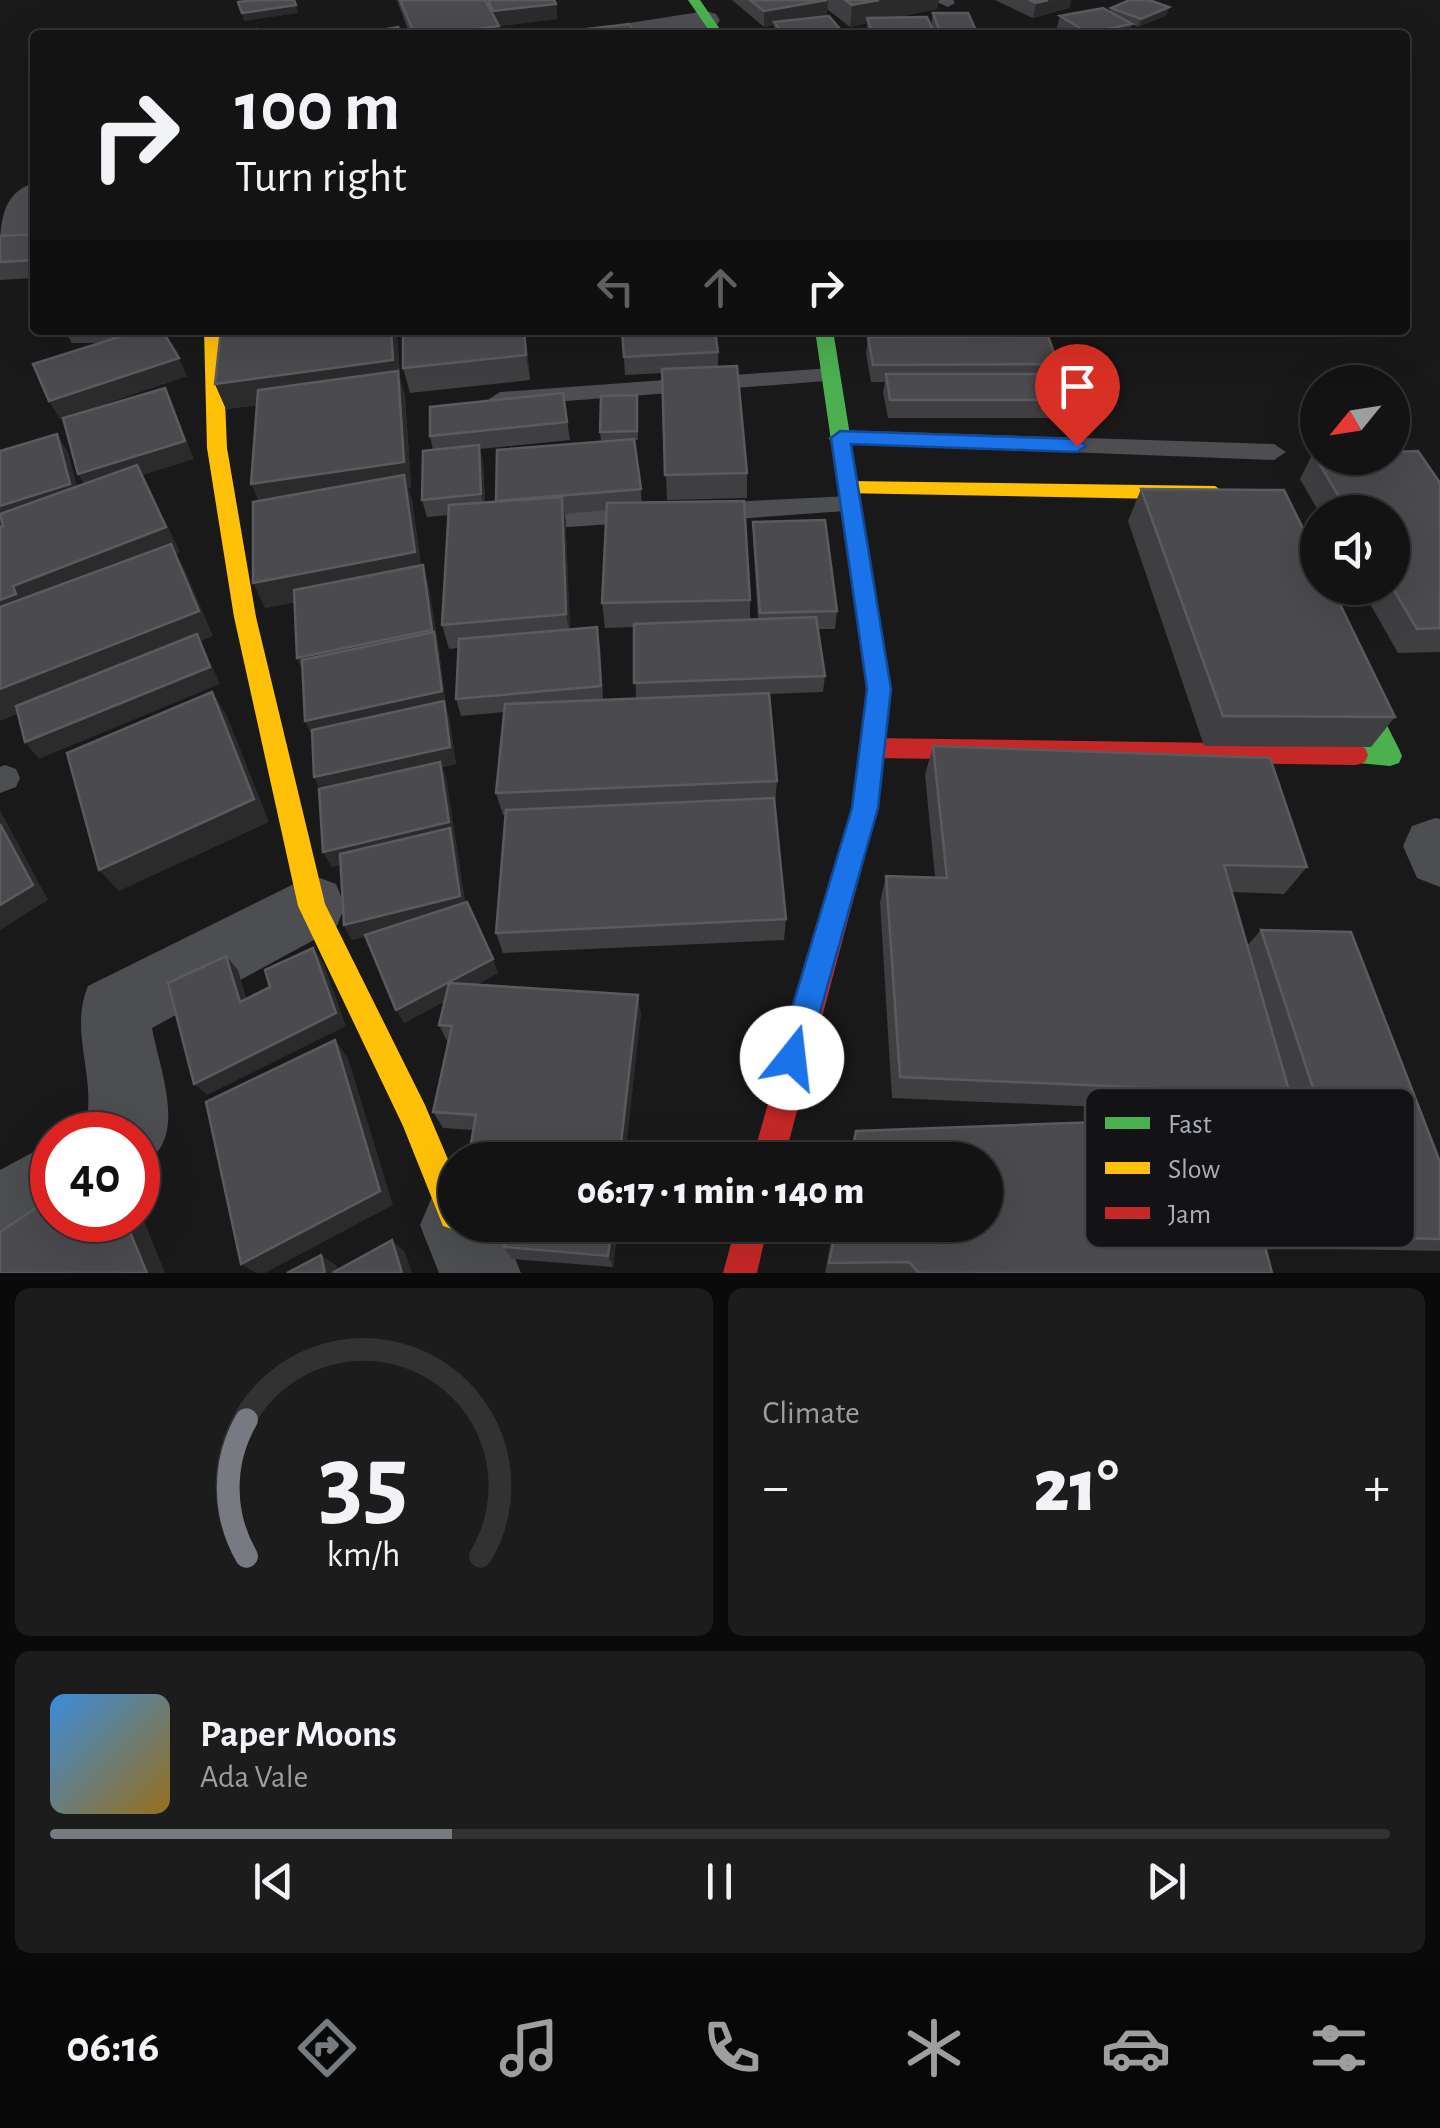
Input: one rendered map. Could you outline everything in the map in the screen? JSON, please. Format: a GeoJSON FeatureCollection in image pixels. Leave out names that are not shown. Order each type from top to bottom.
{"type":"FeatureCollection","features":[{"type":"Feature","properties":{"kind":"street"},"geometry":{"type":"LineString","coordinates":[[638,30],[706,18]]}},
{"type":"Feature","properties":{"kind":"street"},"geometry":{"type":"LineString","coordinates":[[0,242],[30,201]]}},
{"type":"Feature","properties":{"kind":"street"},"geometry":{"type":"LineString","coordinates":[[0,242],[30,239]]}},
{"type":"Feature","properties":{"kind":"street"},"geometry":{"type":"LineString","coordinates":[[213,335],[218,448],[245,616],[312,906],[438,1173]]}},
{"type":"Feature","properties":{"kind":"street"},"geometry":{"type":"LineString","coordinates":[[773,1142],[865,808],[879,689],[825,335]]}},
{"type":"Feature","properties":{"kind":"street"},"geometry":{"type":"LineString","coordinates":[[849,496],[1244,493]]}},
{"type":"Feature","properties":{"kind":"street"},"geometry":{"type":"LineString","coordinates":[[872,748],[1390,756],[1339,651]]}},
{"type":"Feature","properties":{"kind":"street"},"geometry":{"type":"LineString","coordinates":[[130,1112],[114,1012],[312,906]]}},
{"type":"Feature","properties":{"kind":"street"},"geometry":{"type":"LineString","coordinates":[[0,1218],[30,1197]]}},
{"type":"Feature","properties":{"kind":"street"},"geometry":{"type":"LineString","coordinates":[[467,1242],[480,1273]]}},
{"type":"Feature","properties":{"kind":"street"},"geometry":{"type":"LineString","coordinates":[[740,1273],[748,1242]]}},
{"type":"Feature","properties":{"kind":"lane"},"geometry":{"type":"LineString","coordinates":[[500,399],[831,375]]}},
{"type":"Feature","properties":{"kind":"lane"},"geometry":{"type":"LineString","coordinates":[[840,438],[1274,452]]}},
{"type":"Feature","properties":{"kind":"lane"},"geometry":{"type":"LineString","coordinates":[[503,522],[849,496]]}},
{"type":"Feature","properties":{"kind":"building"},"geometry":{"type":"Polygon","coordinates":[[[294,0],[296,5],[242,13],[238,2],[294,0]]]}},
{"type":"Feature","properties":{"kind":"building"},"geometry":{"type":"Polygon","coordinates":[[[400,0],[485,0],[499,26],[468,30],[413,30],[400,0]]]}},
{"type":"Feature","properties":{"kind":"building"},"geometry":{"type":"Polygon","coordinates":[[[488,0],[554,0],[556,4],[493,11],[488,0]]]}},
{"type":"Feature","properties":{"kind":"building"},"geometry":{"type":"Polygon","coordinates":[[[750,0],[827,0],[764,11],[750,0]]]}},
{"type":"Feature","properties":{"kind":"building"},"geometry":{"type":"Polygon","coordinates":[[[845,0],[879,0],[852,5],[845,0]]]}},
{"type":"Feature","properties":{"kind":"building"},"geometry":{"type":"Polygon","coordinates":[[[1130,0],[1149,0],[1169,7],[1141,19],[1111,8],[1130,0]]]}},
{"type":"Feature","properties":{"kind":"building"},"geometry":{"type":"Polygon","coordinates":[[[1103,8],[1132,24],[1083,30],[1060,16],[1103,8]]]}},
{"type":"Feature","properties":{"kind":"building"},"geometry":{"type":"Polygon","coordinates":[[[933,13],[968,13],[976,30],[939,30],[933,13]]]}},
{"type":"Feature","properties":{"kind":"building"},"geometry":{"type":"Polygon","coordinates":[[[829,16],[841,30],[780,30],[774,22],[829,16]]]}},
{"type":"Feature","properties":{"kind":"building"},"geometry":{"type":"Polygon","coordinates":[[[927,17],[933,30],[871,30],[867,18],[927,17]]]}},
{"type":"Feature","properties":{"kind":"building"},"geometry":{"type":"Polygon","coordinates":[[[629,24],[633,30],[578,30],[629,24]]]}},
{"type":"Feature","properties":{"kind":"building"},"geometry":{"type":"Polygon","coordinates":[[[30,234],[30,260],[0,262],[0,236],[30,234]]]}},
{"type":"Feature","properties":{"kind":"building"},"geometry":{"type":"Polygon","coordinates":[[[125,335],[165,335],[179,358],[49,401],[33,364],[125,335]]]}},
{"type":"Feature","properties":{"kind":"building"},"geometry":{"type":"Polygon","coordinates":[[[220,335],[391,335],[393,360],[215,384],[220,335]]]}},
{"type":"Feature","properties":{"kind":"building"},"geometry":{"type":"Polygon","coordinates":[[[403,335],[524,335],[526,355],[403,368],[403,335]]]}},
{"type":"Feature","properties":{"kind":"building"},"geometry":{"type":"Polygon","coordinates":[[[622,335],[716,335],[718,352],[624,357],[622,335]]]}},
{"type":"Feature","properties":{"kind":"building"},"geometry":{"type":"Polygon","coordinates":[[[1048,336],[1058,364],[873,365],[868,337],[1048,336]]]}},
{"type":"Feature","properties":{"kind":"building"},"geometry":{"type":"Polygon","coordinates":[[[737,366],[747,473],[665,475],[662,369],[737,366]]]}},
{"type":"Feature","properties":{"kind":"building"},"geometry":{"type":"Polygon","coordinates":[[[398,371],[404,462],[251,484],[258,390],[398,371]]]}},
{"type":"Feature","properties":{"kind":"building"},"geometry":{"type":"Polygon","coordinates":[[[886,374],[1049,374],[1058,400],[890,400],[886,374]]]}},
{"type":"Feature","properties":{"kind":"building"},"geometry":{"type":"Polygon","coordinates":[[[165,388],[185,441],[78,474],[63,418],[165,388]]]}},
{"type":"Feature","properties":{"kind":"building"},"geometry":{"type":"Polygon","coordinates":[[[563,393],[567,422],[430,436],[430,407],[563,393]]]}},
{"type":"Feature","properties":{"kind":"building"},"geometry":{"type":"Polygon","coordinates":[[[637,395],[637,431],[600,432],[601,396],[637,395]]]}},
{"type":"Feature","properties":{"kind":"building"},"geometry":{"type":"Polygon","coordinates":[[[57,434],[70,484],[0,506],[0,451],[57,434]]]}},
{"type":"Feature","properties":{"kind":"building"},"geometry":{"type":"Polygon","coordinates":[[[634,439],[641,489],[496,501],[497,450],[634,439]]]}},
{"type":"Feature","properties":{"kind":"building"},"geometry":{"type":"Polygon","coordinates":[[[479,445],[481,494],[422,500],[423,451],[479,445]]]}},
{"type":"Feature","properties":{"kind":"building"},"geometry":{"type":"Polygon","coordinates":[[[1410,451],[1418,451],[1440,483],[1440,628],[1417,629],[1403,605],[1410,605],[1410,495],[1338,495],[1326,475],[1410,475],[1410,451]]]}},
{"type":"Feature","properties":{"kind":"building"},"geometry":{"type":"Polygon","coordinates":[[[137,465],[166,527],[13,586],[16,594],[0,600],[0,514],[137,465]]]}},
{"type":"Feature","properties":{"kind":"building"},"geometry":{"type":"Polygon","coordinates":[[[404,475],[415,552],[253,583],[253,502],[404,475]]]}},
{"type":"Feature","properties":{"kind":"building"},"geometry":{"type":"Polygon","coordinates":[[[1141,489],[1284,490],[1300,522],[1300,605],[1340,605],[1395,717],[1223,716],[1141,489]]]}},
{"type":"Feature","properties":{"kind":"building"},"geometry":{"type":"Polygon","coordinates":[[[562,497],[566,614],[442,625],[449,505],[562,497]]]}},
{"type":"Feature","properties":{"kind":"building"},"geometry":{"type":"Polygon","coordinates":[[[744,501],[750,600],[602,603],[607,503],[744,501]]]}},
{"type":"Feature","properties":{"kind":"building"},"geometry":{"type":"Polygon","coordinates":[[[825,520],[837,611],[760,613],[753,522],[825,520]]]}},
{"type":"Feature","properties":{"kind":"building"},"geometry":{"type":"Polygon","coordinates":[[[171,544],[199,611],[0,689],[0,607],[171,544]]]}},
{"type":"Feature","properties":{"kind":"building"},"geometry":{"type":"Polygon","coordinates":[[[423,565],[432,630],[297,658],[294,590],[423,565]]]}},
{"type":"Feature","properties":{"kind":"building"},"geometry":{"type":"Polygon","coordinates":[[[816,617],[825,676],[634,683],[634,624],[816,617]]]}},
{"type":"Feature","properties":{"kind":"building"},"geometry":{"type":"Polygon","coordinates":[[[597,627],[601,686],[456,699],[459,639],[597,627]]]}},
{"type":"Feature","properties":{"kind":"building"},"geometry":{"type":"Polygon","coordinates":[[[434,632],[442,691],[305,721],[302,660],[434,632]]]}},
{"type":"Feature","properties":{"kind":"building"},"geometry":{"type":"Polygon","coordinates":[[[197,634],[210,667],[25,742],[16,706],[197,634]]]}},
{"type":"Feature","properties":{"kind":"building"},"geometry":{"type":"Polygon","coordinates":[[[212,692],[254,799],[99,870],[67,753],[212,692]]]}},
{"type":"Feature","properties":{"kind":"building"},"geometry":{"type":"Polygon","coordinates":[[[769,693],[777,781],[496,793],[505,704],[769,693]]]}},
{"type":"Feature","properties":{"kind":"building"},"geometry":{"type":"Polygon","coordinates":[[[444,701],[450,747],[314,777],[312,730],[444,701]]]}},
{"type":"Feature","properties":{"kind":"building"},"geometry":{"type":"Polygon","coordinates":[[[933,746],[1270,758],[1307,867],[1224,865],[1288,1088],[1152,1088],[900,1077],[886,876],[947,878],[933,746]]]}},
{"type":"Feature","properties":{"kind":"building"},"geometry":{"type":"Polygon","coordinates":[[[440,762],[449,822],[323,852],[319,789],[440,762]]]}},
{"type":"Feature","properties":{"kind":"building"},"geometry":{"type":"Polygon","coordinates":[[[774,798],[786,919],[496,933],[506,810],[774,798]]]}},
{"type":"Feature","properties":{"kind":"building"},"geometry":{"type":"Polygon","coordinates":[[[0,824],[33,885],[0,905],[0,824]]]}},
{"type":"Feature","properties":{"kind":"building"},"geometry":{"type":"Polygon","coordinates":[[[450,828],[460,896],[344,925],[340,854],[450,828]]]}},
{"type":"Feature","properties":{"kind":"building"},"geometry":{"type":"Polygon","coordinates":[[[467,902],[493,959],[396,1010],[365,935],[467,902]]]}},
{"type":"Feature","properties":{"kind":"building"},"geometry":{"type":"Polygon","coordinates":[[[1261,930],[1351,932],[1411,1088],[1313,1088],[1261,930]]]}},
{"type":"Feature","properties":{"kind":"building"},"geometry":{"type":"Polygon","coordinates":[[[313,948],[336,1013],[194,1084],[168,983],[226,956],[240,1002],[270,987],[265,970],[313,948]]]}},
{"type":"Feature","properties":{"kind":"building"},"geometry":{"type":"Polygon","coordinates":[[[449,983],[638,995],[621,1142],[471,1142],[476,1115],[433,1112],[452,1026],[439,1025],[449,983]]]}},
{"type":"Feature","properties":{"kind":"building"},"geometry":{"type":"Polygon","coordinates":[[[335,1040],[380,1191],[241,1264],[206,1102],[335,1040]]]}},
{"type":"Feature","properties":{"kind":"building"},"geometry":{"type":"Polygon","coordinates":[[[1415,1097],[1440,1162],[1440,1239],[1415,1238],[1415,1097]]]}},
{"type":"Feature","properties":{"kind":"building"},"geometry":{"type":"Polygon","coordinates":[[[1085,1122],[1085,1248],[1265,1248],[1272,1273],[919,1273],[909,1262],[829,1263],[833,1242],[1003,1242],[1003,1142],[854,1142],[856,1131],[1085,1122]]]}},
{"type":"Feature","properties":{"kind":"building"},"geometry":{"type":"Polygon","coordinates":[[[30,1212],[30,1242],[134,1242],[147,1273],[0,1273],[0,1232],[30,1212]]]}},
{"type":"Feature","properties":{"kind":"building"},"geometry":{"type":"Polygon","coordinates":[[[392,1240],[402,1273],[332,1273],[392,1240]]]}},
{"type":"Feature","properties":{"kind":"building"},"geometry":{"type":"Polygon","coordinates":[[[505,1242],[610,1242],[608,1256],[504,1247],[505,1242]]]}},
{"type":"Feature","properties":{"kind":"building"},"geometry":{"type":"Polygon","coordinates":[[[321,1255],[325,1273],[287,1273],[321,1255]]]}},
{"type":"Feature","properties":{"kind":"traffic: fast"},"geometry":{"type":"LineString","coordinates":[[694,0],[715,30]]}},
{"type":"Feature","properties":{"kind":"traffic: fast"},"geometry":{"type":"LineString","coordinates":[[825,335],[879,689],[868,778]]}},
{"type":"Feature","properties":{"kind":"traffic: fast"},"geometry":{"type":"LineString","coordinates":[[1347,668],[1390,756],[1356,755]]}},
{"type":"Feature","properties":{"kind":"traffic: slow"},"geometry":{"type":"LineString","coordinates":[[213,335],[217,448],[245,617],[312,906],[438,1173]]}},
{"type":"Feature","properties":{"kind":"traffic: slow"},"geometry":{"type":"LineString","coordinates":[[848,488],[1215,493]]}},
{"type":"Feature","properties":{"kind":"traffic: jam"},"geometry":{"type":"LineString","coordinates":[[872,748],[1356,755]]}},
{"type":"Feature","properties":{"kind":"traffic: jam"},"geometry":{"type":"LineString","coordinates":[[773,1142],[865,807],[868,778]]}},
{"type":"Feature","properties":{"kind":"traffic: jam"},"geometry":{"type":"LineString","coordinates":[[740,1273],[748,1242]]}},
{"type":"Feature","properties":{"kind":"route"},"geometry":{"type":"LineString","coordinates":[[792,1058],[865,808],[879,689],[840,438],[1077,446]]}}]}
